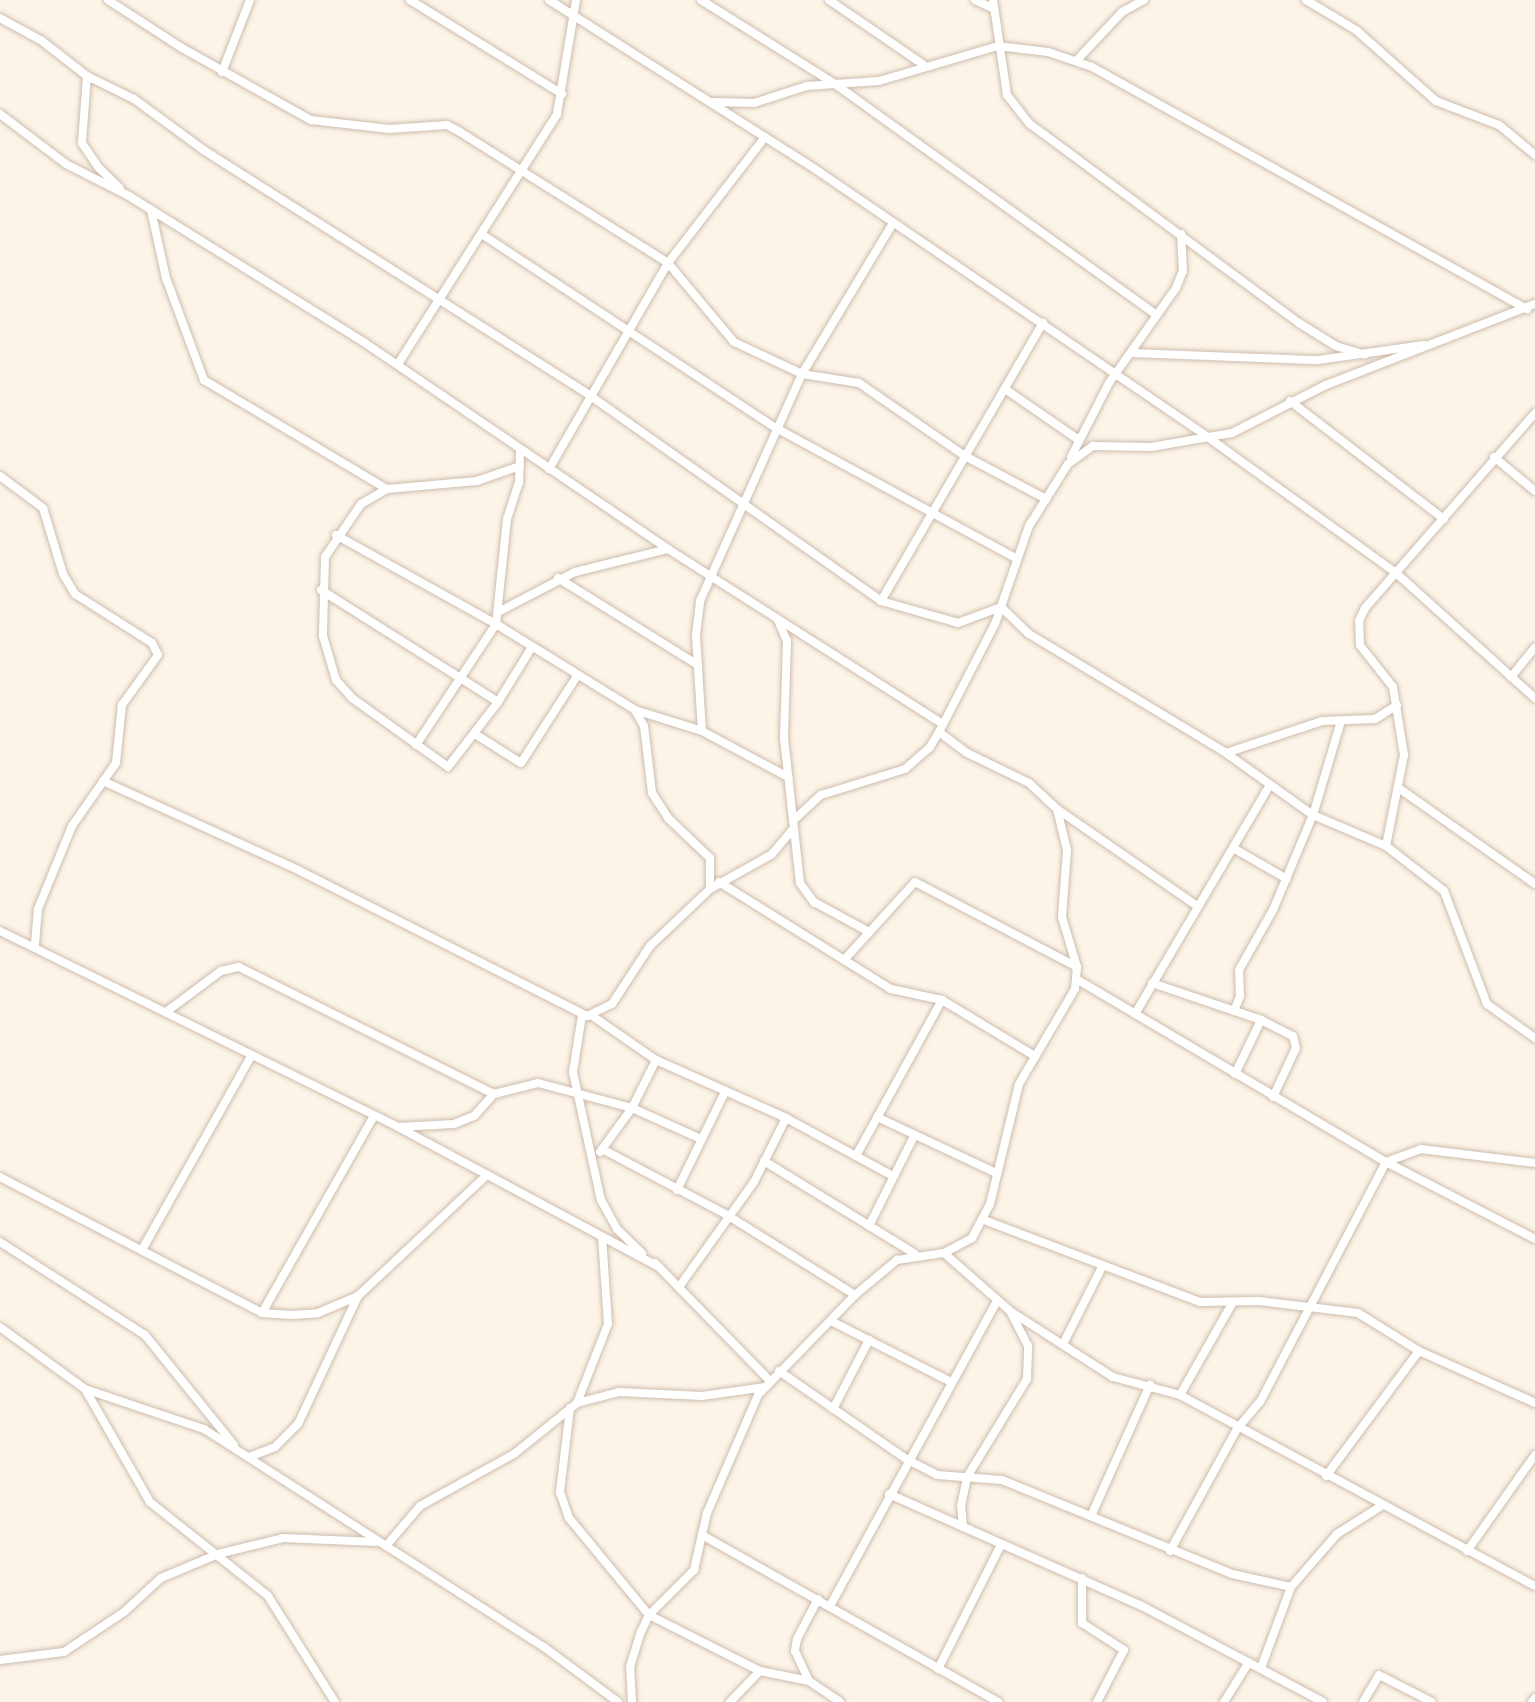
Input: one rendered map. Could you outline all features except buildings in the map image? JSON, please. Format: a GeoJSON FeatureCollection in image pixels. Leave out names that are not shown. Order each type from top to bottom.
{"type":"FeatureCollection","features":[{"type":"Feature","properties":{"kind":"street"},"geometry":{"type":"LineString","coordinates":[[108,0],[222,72],[311,120],[389,129],[447,125],[522,174],[668,263],[734,342],[802,374],[859,383],[965,456],[1046,499]]}},
{"type":"Feature","properties":{"kind":"street"},"geometry":{"type":"LineString","coordinates":[[222,72],[250,0]]}},
{"type":"Feature","properties":{"kind":"street"},"geometry":{"type":"LineString","coordinates":[[410,0],[562,94]]}},
{"type":"Feature","properties":{"kind":"street"},"geometry":{"type":"LineString","coordinates":[[549,0],[765,137],[1117,373],[1209,438],[1396,573],[1535,698]]}},
{"type":"Feature","properties":{"kind":"street"},"geometry":{"type":"LineString","coordinates":[[398,364],[441,301],[558,114],[576,0]]}},
{"type":"Feature","properties":{"kind":"street"},"geometry":{"type":"LineString","coordinates":[[701,0],[835,84],[1158,315]]}},
{"type":"Feature","properties":{"kind":"street"},"geometry":{"type":"LineString","coordinates":[[829,0],[924,65]]}},
{"type":"Feature","properties":{"kind":"street"},"geometry":{"type":"LineString","coordinates":[[975,0],[994,4],[998,46],[1007,95],[1030,124],[1299,322],[1336,346],[1365,355]]}},
{"type":"Feature","properties":{"kind":"street"},"geometry":{"type":"LineString","coordinates":[[1077,60],[1122,12],[1144,0]]}},
{"type":"Feature","properties":{"kind":"street"},"geometry":{"type":"LineString","coordinates":[[1306,0],[1356,30],[1436,101],[1499,125],[1535,155]]}},
{"type":"Feature","properties":{"kind":"street"},"geometry":{"type":"LineString","coordinates":[[0,18],[42,41],[87,76],[134,99],[205,151],[592,397],[742,500],[881,601],[958,623],[1001,607]]}},
{"type":"Feature","properties":{"kind":"street"},"geometry":{"type":"LineString","coordinates":[[710,102],[754,104],[807,86],[879,81],[924,65],[998,46],[1077,60],[1531,307]]}},
{"type":"Feature","properties":{"kind":"street"},"geometry":{"type":"LineString","coordinates":[[87,76],[82,143],[98,167],[129,196]]}},
{"type":"Feature","properties":{"kind":"street"},"geometry":{"type":"LineString","coordinates":[[0,114],[66,164],[129,196],[398,364],[549,470],[668,549],[714,576],[940,727],[967,753],[1029,783],[1057,809],[1197,906]]}},
{"type":"Feature","properties":{"kind":"street"},"geometry":{"type":"LineString","coordinates":[[549,470],[668,263],[765,137]]}},
{"type":"Feature","properties":{"kind":"street"},"geometry":{"type":"LineString","coordinates":[[151,210],[166,278],[204,380],[387,489]]}},
{"type":"Feature","properties":{"kind":"street"},"geometry":{"type":"LineString","coordinates":[[702,731],[697,613],[714,576],[742,500],[802,374],[893,223]]}},
{"type":"Feature","properties":{"kind":"street"},"geometry":{"type":"LineString","coordinates":[[796,818],[821,795],[906,769],[930,747],[1001,607],[1015,558],[1046,499],[1068,464],[1117,373],[1158,315],[1183,271],[1181,234]]}},
{"type":"Feature","properties":{"kind":"street"},"geometry":{"type":"LineString","coordinates":[[483,235],[776,428],[930,515],[1015,558]]}},
{"type":"Feature","properties":{"kind":"street"},"geometry":{"type":"LineString","coordinates":[[1068,464],[1093,446],[1150,447],[1232,433],[1290,401],[1531,307]]}},
{"type":"Feature","properties":{"kind":"street"},"geometry":{"type":"LineString","coordinates":[[881,601],[1043,323]]}},
{"type":"Feature","properties":{"kind":"street"},"geometry":{"type":"LineString","coordinates":[[1132,353],[1283,360],[1365,355],[1445,341]]}},
{"type":"Feature","properties":{"kind":"street"},"geometry":{"type":"LineString","coordinates":[[1005,389],[1079,440]]}},
{"type":"Feature","properties":{"kind":"street"},"geometry":{"type":"LineString","coordinates":[[1290,401],[1444,519]]}},
{"type":"Feature","properties":{"kind":"street"},"geometry":{"type":"LineString","coordinates":[[1386,846],[1400,789],[1404,755],[1393,687],[1360,645],[1357,633],[1365,608],[1444,519],[1494,457],[1535,413]]}},
{"type":"Feature","properties":{"kind":"street"},"geometry":{"type":"LineString","coordinates":[[416,745],[496,624],[507,519],[517,494],[520,449]]}},
{"type":"Feature","properties":{"kind":"street"},"geometry":{"type":"LineString","coordinates":[[1494,457],[1535,491]]}},
{"type":"Feature","properties":{"kind":"street"},"geometry":{"type":"LineString","coordinates":[[520,466],[477,481],[387,489],[361,504],[336,536],[321,572],[324,646],[336,680],[352,698],[448,767],[498,702],[532,647]]}},
{"type":"Feature","properties":{"kind":"street"},"geometry":{"type":"LineString","coordinates":[[0,476],[43,508],[63,574],[75,594],[156,647],[158,655],[122,705],[116,763],[81,810],[59,857],[38,909],[35,947]]}},
{"type":"Feature","properties":{"kind":"street"},"geometry":{"type":"LineString","coordinates":[[336,536],[496,624],[635,710],[702,731],[789,777]]}},
{"type":"Feature","properties":{"kind":"street"},"geometry":{"type":"LineString","coordinates":[[498,612],[558,578],[668,549]]}},
{"type":"Feature","properties":{"kind":"street"},"geometry":{"type":"LineString","coordinates":[[558,578],[698,665]]}},
{"type":"Feature","properties":{"kind":"street"},"geometry":{"type":"LineString","coordinates":[[321,590],[498,702]]}},
{"type":"Feature","properties":{"kind":"street"},"geometry":{"type":"LineString","coordinates":[[1001,607],[1029,634],[1226,753],[1313,816],[1386,846],[1444,891],[1487,1004],[1535,1038]]}},
{"type":"Feature","properties":{"kind":"street"},"geometry":{"type":"LineString","coordinates":[[587,1015],[612,1004],[650,946],[710,889],[718,882],[772,855],[793,829],[796,818],[789,777],[782,694],[788,655],[778,619]]}},
{"type":"Feature","properties":{"kind":"street"},"geometry":{"type":"LineString","coordinates":[[1512,676],[1535,647]]}},
{"type":"Feature","properties":{"kind":"street"},"geometry":{"type":"LineString","coordinates":[[475,734],[520,763],[577,676]]}},
{"type":"Feature","properties":{"kind":"street"},"geometry":{"type":"LineString","coordinates":[[1226,753],[1322,721],[1375,719],[1397,705]]}},
{"type":"Feature","properties":{"kind":"street"},"geometry":{"type":"LineString","coordinates":[[635,710],[644,726],[652,793],[668,818],[710,858],[710,889]]}},
{"type":"Feature","properties":{"kind":"street"},"geometry":{"type":"LineString","coordinates":[[1234,1011],[1240,996],[1239,970],[1287,879],[1313,816],[1341,721]]}},
{"type":"Feature","properties":{"kind":"street"},"geometry":{"type":"LineString","coordinates":[[104,781],[298,870],[587,1015],[656,1060],[786,1118],[857,1154],[893,1176]]}},
{"type":"Feature","properties":{"kind":"street"},"geometry":{"type":"LineString","coordinates":[[1134,1014],[1270,785]]}},
{"type":"Feature","properties":{"kind":"street"},"geometry":{"type":"LineString","coordinates":[[1400,789],[1535,884]]}},
{"type":"Feature","properties":{"kind":"street"},"geometry":{"type":"LineString","coordinates":[[632,1702],[630,1666],[649,1616],[694,1570],[702,1535],[767,1384],[855,1295],[897,1260],[915,1254],[944,1253],[962,1247],[984,1220],[1019,1084],[1035,1056],[1046,1045],[1077,980],[1077,967],[1062,917],[1067,850],[1057,809]]}},
{"type":"Feature","properties":{"kind":"street"},"geometry":{"type":"LineString","coordinates":[[793,829],[806,895],[868,932]]}},
{"type":"Feature","properties":{"kind":"street"},"geometry":{"type":"LineString","coordinates":[[1233,848],[1287,879]]}},
{"type":"Feature","properties":{"kind":"street"},"geometry":{"type":"LineString","coordinates":[[718,882],[903,994],[942,1000],[1035,1056]]}},
{"type":"Feature","properties":{"kind":"street"},"geometry":{"type":"LineString","coordinates":[[844,960],[915,882],[1077,967]]}},
{"type":"Feature","properties":{"kind":"street"},"geometry":{"type":"LineString","coordinates":[[0,931],[35,947],[99,983],[166,1012],[398,1127],[659,1267]]}},
{"type":"Feature","properties":{"kind":"street"},"geometry":{"type":"LineString","coordinates":[[166,1012],[221,970],[239,967],[494,1094]]}},
{"type":"Feature","properties":{"kind":"street"},"geometry":{"type":"LineString","coordinates":[[1077,980],[1386,1162],[1535,1239]]}},
{"type":"Feature","properties":{"kind":"street"},"geometry":{"type":"LineString","coordinates":[[1152,983],[1261,1020],[1293,1036],[1297,1043],[1273,1097]]}},
{"type":"Feature","properties":{"kind":"street"},"geometry":{"type":"LineString","coordinates":[[857,1154],[942,1000]]}},
{"type":"Feature","properties":{"kind":"street"},"geometry":{"type":"LineString","coordinates":[[587,1015],[573,1072],[607,1214],[629,1241],[679,1287],[767,1384]]}},
{"type":"Feature","properties":{"kind":"street"},"geometry":{"type":"LineString","coordinates":[[1235,1074],[1261,1020]]}},
{"type":"Feature","properties":{"kind":"street"},"geometry":{"type":"LineString","coordinates":[[143,1248],[251,1056]]}},
{"type":"Feature","properties":{"kind":"street"},"geometry":{"type":"LineString","coordinates":[[594,1160],[632,1108],[656,1060]]}},
{"type":"Feature","properties":{"kind":"street"},"geometry":{"type":"LineString","coordinates":[[398,1127],[464,1121],[494,1094],[538,1083],[577,1090],[632,1108],[700,1139]]}},
{"type":"Feature","properties":{"kind":"street"},"geometry":{"type":"LineString","coordinates":[[677,1190],[725,1092]]}},
{"type":"Feature","properties":{"kind":"street"},"geometry":{"type":"LineString","coordinates":[[262,1313],[374,1116]]}},
{"type":"Feature","properties":{"kind":"street"},"geometry":{"type":"LineString","coordinates":[[877,1117],[996,1173]]}},
{"type":"Feature","properties":{"kind":"street"},"geometry":{"type":"LineString","coordinates":[[679,1287],[764,1161],[786,1118]]}},
{"type":"Feature","properties":{"kind":"street"},"geometry":{"type":"LineString","coordinates":[[869,1226],[914,1136]]}},
{"type":"Feature","properties":{"kind":"street"},"geometry":{"type":"LineString","coordinates":[[602,1149],[727,1215],[855,1295]]}},
{"type":"Feature","properties":{"kind":"street"},"geometry":{"type":"LineString","coordinates":[[1170,1551],[1237,1429],[1260,1402],[1386,1162],[1421,1149],[1535,1162]]}},
{"type":"Feature","properties":{"kind":"street"},"geometry":{"type":"LineString","coordinates":[[764,1161],[915,1254]]}},
{"type":"Feature","properties":{"kind":"street"},"geometry":{"type":"LineString","coordinates":[[249,1458],[275,1447],[298,1424],[358,1296],[487,1175]]}},
{"type":"Feature","properties":{"kind":"street"},"geometry":{"type":"LineString","coordinates":[[0,1177],[143,1248],[262,1313],[311,1314],[358,1296]]}},
{"type":"Feature","properties":{"kind":"street"},"geometry":{"type":"LineString","coordinates":[[984,1220],[1102,1267],[1200,1302],[1309,1306],[1358,1313],[1419,1351],[1535,1403]]}},
{"type":"Feature","properties":{"kind":"street"},"geometry":{"type":"LineString","coordinates":[[602,1237],[608,1324],[574,1405],[560,1492],[563,1506],[649,1616],[760,1671],[809,1681],[840,1702]]}},
{"type":"Feature","properties":{"kind":"street"},"geometry":{"type":"LineString","coordinates":[[0,1242],[145,1335],[238,1450]]}},
{"type":"Feature","properties":{"kind":"street"},"geometry":{"type":"LineString","coordinates":[[944,1253],[1010,1311],[1064,1342],[1113,1377],[1150,1385],[1179,1395],[1237,1429],[1535,1586]]}},
{"type":"Feature","properties":{"kind":"street"},"geometry":{"type":"LineString","coordinates":[[1064,1342],[1102,1267]]}},
{"type":"Feature","properties":{"kind":"street"},"geometry":{"type":"LineString","coordinates":[[830,1606],[906,1459],[997,1301]]}},
{"type":"Feature","properties":{"kind":"street"},"geometry":{"type":"LineString","coordinates":[[1179,1395],[1232,1304]]}},
{"type":"Feature","properties":{"kind":"street"},"geometry":{"type":"LineString","coordinates":[[963,1527],[961,1506],[968,1477],[1028,1379],[1028,1346],[1010,1311]]}},
{"type":"Feature","properties":{"kind":"street"},"geometry":{"type":"LineString","coordinates":[[831,1321],[951,1382]]}},
{"type":"Feature","properties":{"kind":"street"},"geometry":{"type":"LineString","coordinates":[[0,1327],[84,1389],[204,1429],[561,1659],[618,1702]]}},
{"type":"Feature","properties":{"kind":"street"},"geometry":{"type":"LineString","coordinates":[[833,1409],[869,1340]]}},
{"type":"Feature","properties":{"kind":"street"},"geometry":{"type":"LineString","coordinates":[[1326,1476],[1419,1351]]}},
{"type":"Feature","properties":{"kind":"street"},"geometry":{"type":"LineString","coordinates":[[779,1371],[906,1459],[937,1475],[1002,1480],[1170,1551],[1232,1574],[1291,1587]]}},
{"type":"Feature","properties":{"kind":"street"},"geometry":{"type":"LineString","coordinates":[[0,1660],[64,1652],[124,1612],[161,1578],[218,1554],[282,1538],[383,1544],[420,1506],[514,1454],[574,1405],[619,1392],[702,1396],[767,1384]]}},
{"type":"Feature","properties":{"kind":"street"},"geometry":{"type":"LineString","coordinates":[[1091,1516],[1150,1385]]}},
{"type":"Feature","properties":{"kind":"street"},"geometry":{"type":"LineString","coordinates":[[84,1389],[150,1502],[268,1596],[335,1702]]}},
{"type":"Feature","properties":{"kind":"street"},"geometry":{"type":"LineString","coordinates":[[1467,1551],[1535,1455]]}},
{"type":"Feature","properties":{"kind":"street"},"geometry":{"type":"LineString","coordinates":[[889,1494],[1001,1545],[1082,1578],[1261,1668],[1323,1702]]}},
{"type":"Feature","properties":{"kind":"street"},"geometry":{"type":"LineString","coordinates":[[1261,1668],[1291,1587],[1337,1534],[1383,1506]]}},
{"type":"Feature","properties":{"kind":"street"},"geometry":{"type":"LineString","coordinates":[[702,1535],[998,1702]]}},
{"type":"Feature","properties":{"kind":"street"},"geometry":{"type":"LineString","coordinates":[[938,1669],[1001,1545]]}},
{"type":"Feature","properties":{"kind":"street"},"geometry":{"type":"LineString","coordinates":[[1082,1578],[1082,1623],[1120,1647],[1125,1655],[1097,1702]]}},
{"type":"Feature","properties":{"kind":"street"},"geometry":{"type":"LineString","coordinates":[[809,1681],[795,1651],[818,1599]]}},
{"type":"Feature","properties":{"kind":"street"},"geometry":{"type":"LineString","coordinates":[[1224,1702],[1249,1662]]}},
{"type":"Feature","properties":{"kind":"street"},"geometry":{"type":"LineString","coordinates":[[730,1702],[760,1671]]}},
{"type":"Feature","properties":{"kind":"street"},"geometry":{"type":"LineString","coordinates":[[1363,1702],[1379,1675],[1432,1702]]}},
{"type":"Feature","properties":{"kind":"street"},"geometry":{"type":"LineString","coordinates":[[1532,1702],[1535,1698]]}}]}
